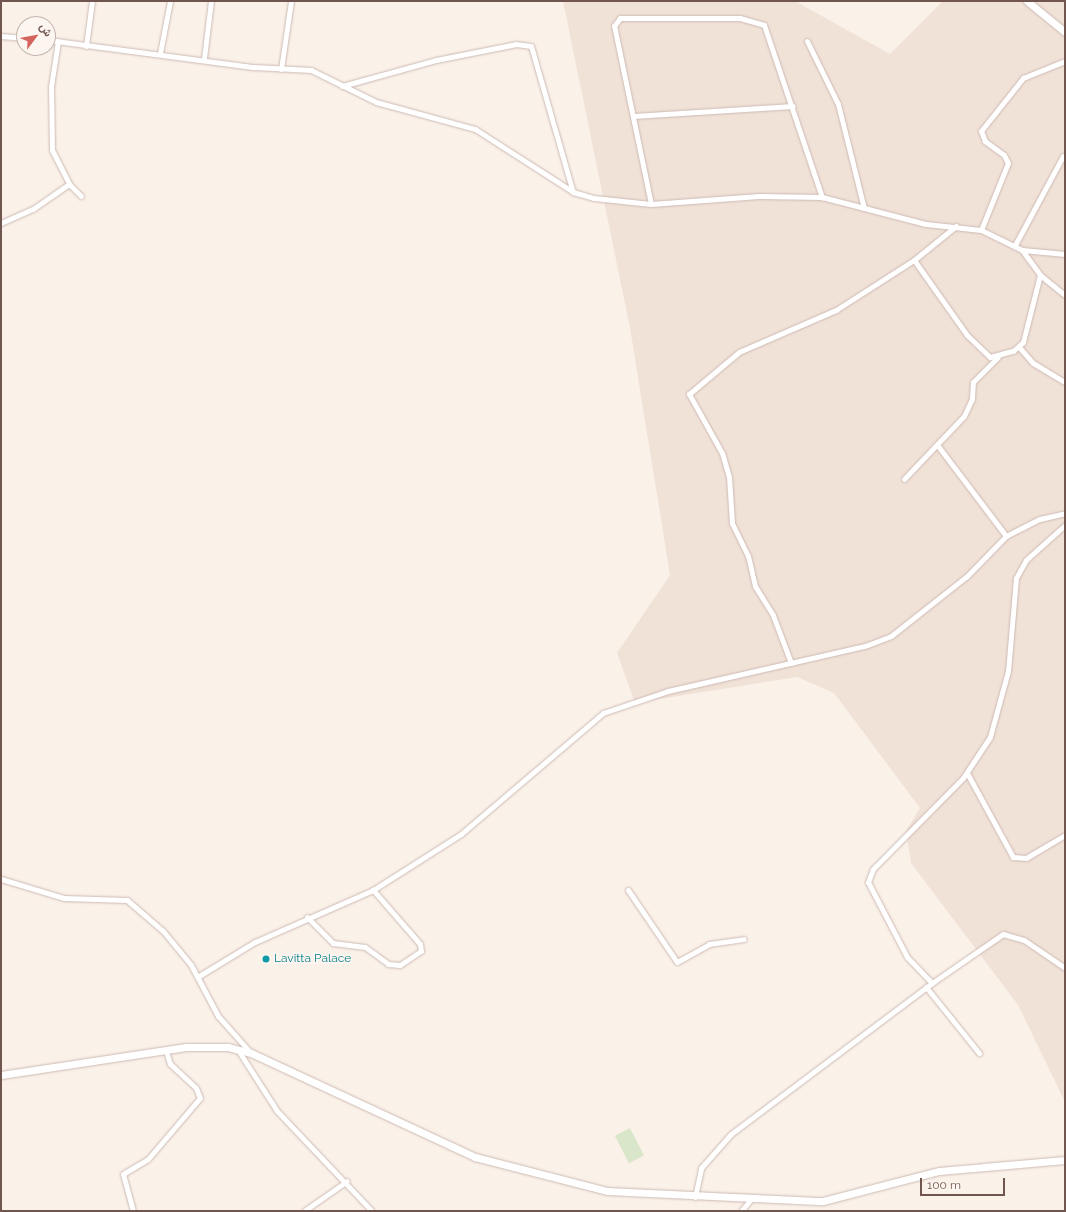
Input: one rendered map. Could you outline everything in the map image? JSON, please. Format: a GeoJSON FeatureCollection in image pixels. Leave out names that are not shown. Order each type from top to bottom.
{"type":"FeatureCollection","features":[{"type":"Feature","properties":{"kind":"street"},"geometry":{"type":"LineString","coordinates":[[86,46],[92,1]]}},
{"type":"Feature","properties":{"kind":"street"},"geometry":{"type":"LineString","coordinates":[[160,53],[170,1]]}},
{"type":"Feature","properties":{"kind":"street"},"geometry":{"type":"LineString","coordinates":[[204,58],[211,1]]}},
{"type":"Feature","properties":{"kind":"street"},"geometry":{"type":"LineString","coordinates":[[281,69],[291,1]]}},
{"type":"Feature","properties":{"kind":"street"},"geometry":{"type":"LineString","coordinates":[[1027,1],[1065,32]]}},
{"type":"Feature","properties":{"kind":"street"},"geometry":{"type":"LineString","coordinates":[[651,204],[614,26],[620,18],[740,18],[760,23],[767,29],[822,197]]}},
{"type":"Feature","properties":{"kind":"street"},"geometry":{"type":"LineString","coordinates":[[1,36],[16,37]]}},
{"type":"Feature","properties":{"kind":"street"},"geometry":{"type":"LineString","coordinates":[[81,196],[69,184],[52,150],[51,87],[58,40],[86,46],[204,58],[281,69],[311,70],[342,86],[395,108],[476,129],[573,192],[621,203],[651,204],[759,196],[822,197],[926,224],[956,226],[981,230],[1016,245],[1022,250],[1040,276],[1065,295]]}},
{"type":"Feature","properties":{"kind":"street"},"geometry":{"type":"LineString","coordinates":[[807,41],[838,104],[864,208]]}},
{"type":"Feature","properties":{"kind":"street"},"geometry":{"type":"LineString","coordinates":[[342,86],[436,60],[516,44],[531,46],[573,192]]}},
{"type":"Feature","properties":{"kind":"street"},"geometry":{"type":"LineString","coordinates":[[981,230],[1008,163],[1004,155],[984,141],[981,131],[1024,78],[1065,61]]}},
{"type":"Feature","properties":{"kind":"street"},"geometry":{"type":"LineString","coordinates":[[633,116],[793,106]]}},
{"type":"Feature","properties":{"kind":"street"},"geometry":{"type":"LineString","coordinates":[[1016,245],[1063,156]]}},
{"type":"Feature","properties":{"kind":"street"},"geometry":{"type":"LineString","coordinates":[[1,223],[33,209],[69,184]]}},
{"type":"Feature","properties":{"kind":"street"},"geometry":{"type":"LineString","coordinates":[[792,663],[773,615],[755,586],[748,556],[732,523],[726,464],[689,394],[739,352],[836,310],[914,260],[956,226]]}},
{"type":"Feature","properties":{"kind":"street"},"geometry":{"type":"LineString","coordinates":[[1022,250],[1065,254]]}},
{"type":"Feature","properties":{"kind":"street"},"geometry":{"type":"LineString","coordinates":[[914,260],[967,335],[986,356],[998,357]]}},
{"type":"Feature","properties":{"kind":"street"},"geometry":{"type":"LineString","coordinates":[[904,479],[938,446],[964,416],[972,399],[973,382],[998,357],[1019,347],[1027,333],[1040,276]]}},
{"type":"Feature","properties":{"kind":"street"},"geometry":{"type":"LineString","coordinates":[[1019,347],[1033,363],[1065,382]]}},
{"type":"Feature","properties":{"kind":"street"},"geometry":{"type":"LineString","coordinates":[[938,446],[970,484],[1006,536]]}},
{"type":"Feature","properties":{"kind":"street"},"geometry":{"type":"LineString","coordinates":[[199,976],[255,942],[307,917],[373,890],[461,834],[603,713],[668,691],[792,663],[891,636],[967,576],[1006,536],[1040,519],[1065,513]]}},
{"type":"Feature","properties":{"kind":"street"},"geometry":{"type":"LineString","coordinates":[[932,982],[907,957],[870,890],[868,877],[967,773],[997,718],[1008,671],[1016,578],[1026,560],[1065,525]]}},
{"type":"Feature","properties":{"kind":"street"},"geometry":{"type":"LineString","coordinates":[[967,773],[1013,857],[1026,858],[1065,835]]}},
{"type":"Feature","properties":{"kind":"street"},"geometry":{"type":"LineString","coordinates":[[1,879],[64,898],[127,900],[163,931],[199,976],[218,1016],[251,1053]]}},
{"type":"Feature","properties":{"kind":"street"},"geometry":{"type":"LineString","coordinates":[[307,917],[333,943],[365,947],[388,964],[400,965],[421,951],[420,944],[373,890]]}},
{"type":"Feature","properties":{"kind":"street"},"geometry":{"type":"LineString","coordinates":[[628,890],[677,962],[710,944],[744,939]]}},
{"type":"Feature","properties":{"kind":"street"},"geometry":{"type":"LineString","coordinates":[[696,1197],[701,1168],[731,1134],[932,982],[1003,934],[1024,940],[1065,968]]}},
{"type":"Feature","properties":{"kind":"street"},"geometry":{"type":"LineString","coordinates":[[926,987],[979,1053]]}},
{"type":"Feature","properties":{"kind":"street"},"geometry":{"type":"LineString","coordinates":[[1,1076],[166,1051],[219,1046],[251,1053],[475,1157],[504,1166],[607,1191],[696,1197],[843,1198],[939,1172],[1065,1160]]}},
{"type":"Feature","properties":{"kind":"street"},"geometry":{"type":"LineString","coordinates":[[238,1050],[276,1111],[347,1180],[372,1211]]}},
{"type":"Feature","properties":{"kind":"street"},"geometry":{"type":"LineString","coordinates":[[133,1211],[123,1174],[148,1159],[200,1098],[196,1088],[170,1064],[166,1051]]}},
{"type":"Feature","properties":{"kind":"street"},"geometry":{"type":"LineString","coordinates":[[304,1211],[347,1180]]}},
{"type":"Feature","properties":{"kind":"street"},"geometry":{"type":"LineString","coordinates":[[741,1211],[751,1198]]}},
{"type":"Feature","properties":{"kind":"shaded area"},"geometry":{"type":"Polygon","coordinates":[[[563,1],[795,1],[890,54],[943,1],[1065,1],[1065,1102],[1018,1005],[911,863],[906,831],[920,808],[834,693],[797,677],[635,703],[617,653],[670,575],[630,328],[563,1]]]}},
{"type":"Feature","properties":{"kind":"green space"},"geometry":{"type":"Polygon","coordinates":[[[630,1128],[644,1156],[629,1163],[615,1136],[630,1128]]]}},
{"type":"Feature","properties":{"kind":"place","name":"Lavitta Palace"},"geometry":{"type":"Point","coordinates":[266,959]}}]}
